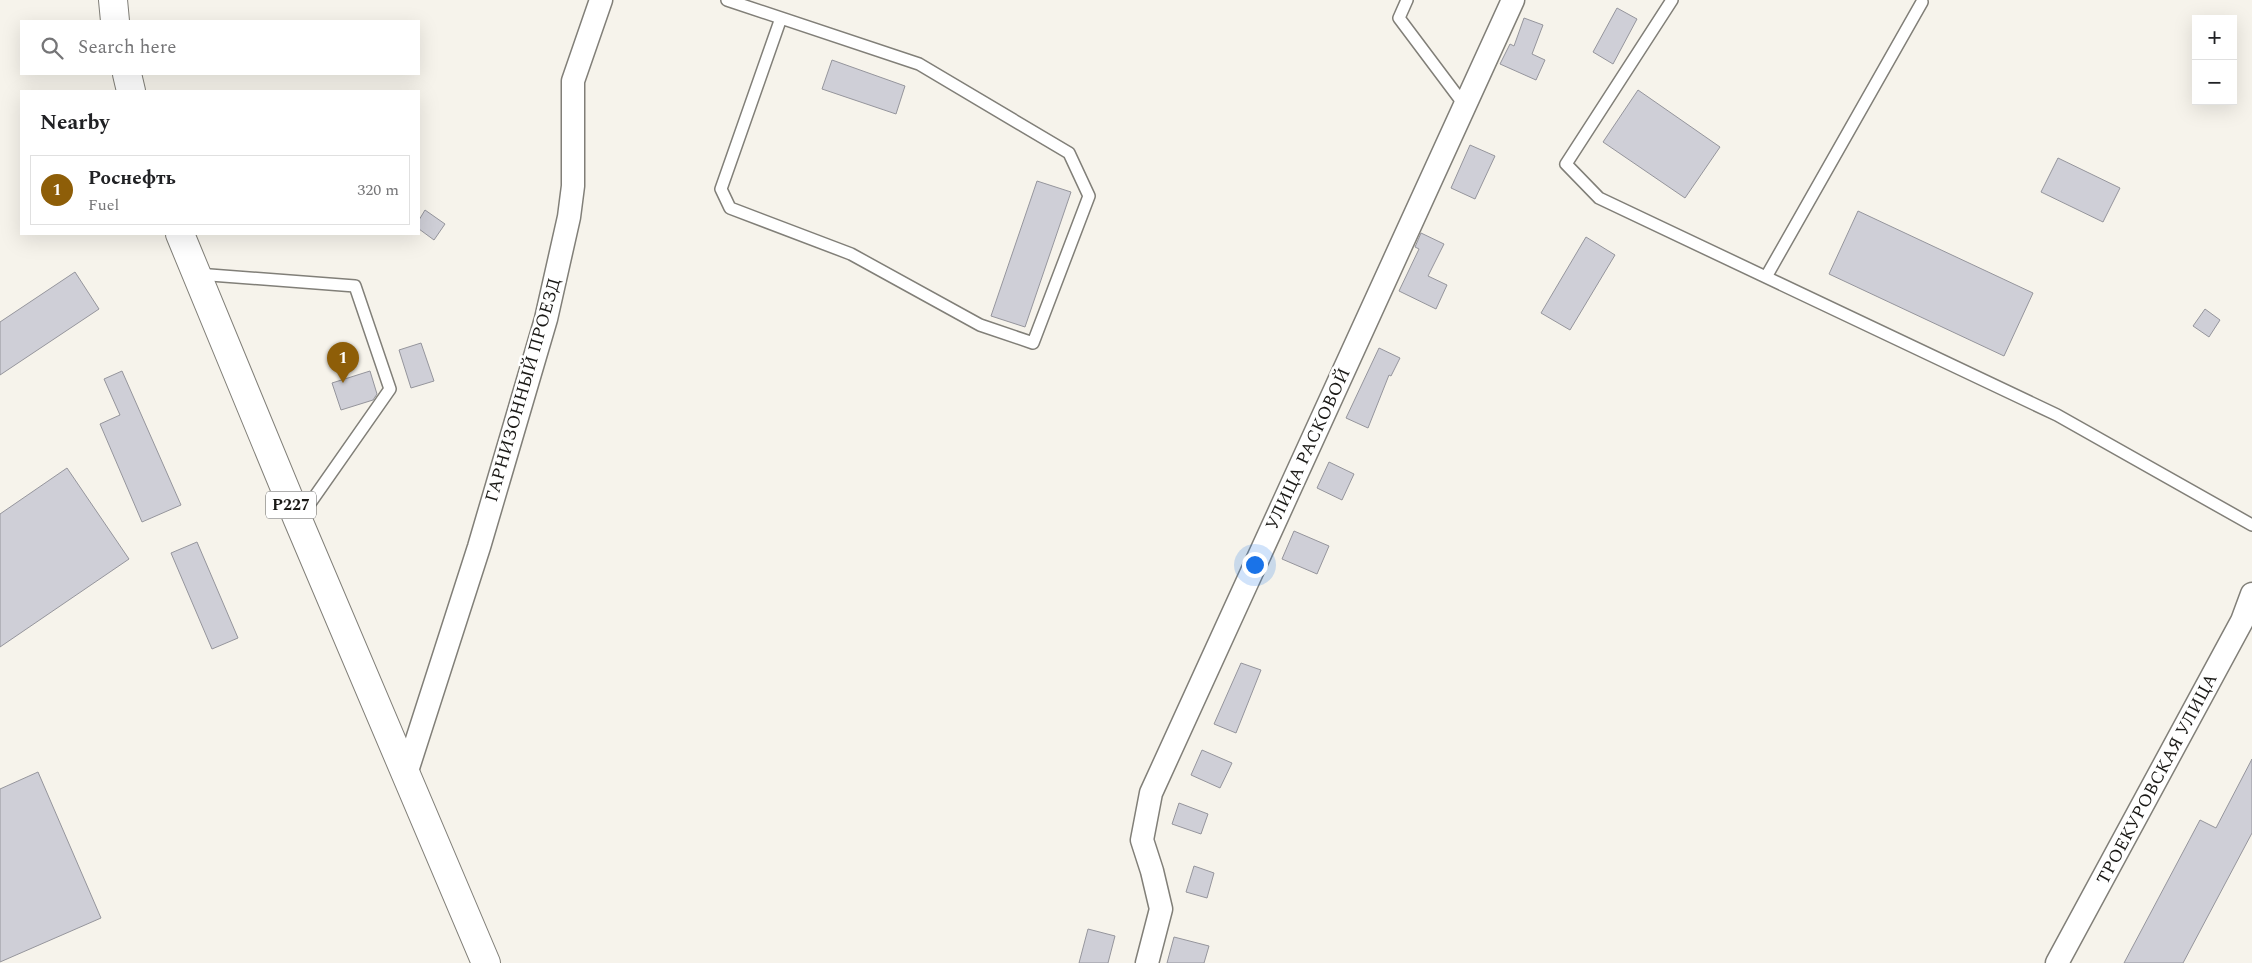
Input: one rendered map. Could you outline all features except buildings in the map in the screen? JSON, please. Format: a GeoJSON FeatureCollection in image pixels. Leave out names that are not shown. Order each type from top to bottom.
{"type":"FeatureCollection","features":[{"type":"Feature","properties":{"kind":"main road"},"geometry":{"type":"LineString","coordinates":[[113,0],[116,20]]}},
{"type":"Feature","properties":{"kind":"main road"},"geometry":{"type":"LineString","coordinates":[[127,75],[131,90]]}},
{"type":"Feature","properties":{"kind":"main road","name":"Р227"},"geometry":{"type":"LineString","coordinates":[[180,235],[298,520],[486,963]]}},
{"type":"Feature","properties":{"kind":"street","name":"ГАРНИЗОННЫЙ ПРОЕЗД"},"geometry":{"type":"LineString","coordinates":[[406,774],[479,547],[546,318],[569,217],[573,186],[573,82],[601,0]]}},
{"type":"Feature","properties":{"kind":"street","name":"УЛИЦА РАСКОВОЙ"},"geometry":{"type":"LineString","coordinates":[[1147,963],[1160,909],[1152,871],[1142,840],[1151,793],[1513,0]]}},
{"type":"Feature","properties":{"kind":"street","name":"ТРОЕКУРОВСКАЯ УЛИЦА"},"geometry":{"type":"LineString","coordinates":[[2057,963],[2242,622],[2252,594]]}},
{"type":"Feature","properties":{"kind":"lane"},"geometry":{"type":"LineString","coordinates":[[727,0],[781,18],[919,64],[1069,153],[1089,196],[1033,343],[980,325],[851,254],[730,208],[722,189],[781,18]]}},
{"type":"Feature","properties":{"kind":"lane"},"geometry":{"type":"LineString","coordinates":[[1407,0],[1399,18],[1465,106]]}},
{"type":"Feature","properties":{"kind":"lane"},"geometry":{"type":"LineString","coordinates":[[1672,0],[1566,164],[1599,198],[2057,415],[2252,525]]}},
{"type":"Feature","properties":{"kind":"lane"},"geometry":{"type":"LineString","coordinates":[[1766,277],[1922,2]]}},
{"type":"Feature","properties":{"kind":"lane"},"geometry":{"type":"LineString","coordinates":[[196,274],[355,286],[390,389],[298,520]]}},
{"type":"Feature","properties":{"kind":"place","name":"Роснефть"},"geometry":{"type":"Point","coordinates":[343,383]}}]}
